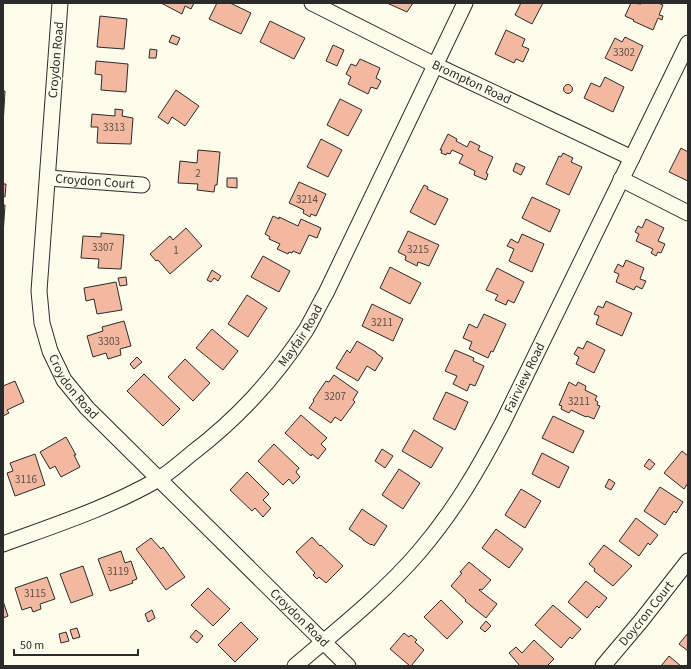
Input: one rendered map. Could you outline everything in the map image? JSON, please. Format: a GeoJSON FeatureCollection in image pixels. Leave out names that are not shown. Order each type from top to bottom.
{"type":"FeatureCollection","features":[{"type":"Feature","properties":{"kind":"street","name":"Croydon Road"},"geometry":{"type":"LineString","coordinates":[[60,3],[39,292],[42,324],[50,351],[64,380],[87,408],[348,666]]}},
{"type":"Feature","properties":{"kind":"street","name":"Brompton Road"},"geometry":{"type":"LineString","coordinates":[[312,3],[435,65],[632,158]]}},
{"type":"Feature","properties":{"kind":"street","name":"Mayfair Road"},"geometry":{"type":"LineString","coordinates":[[3,544],[99,509],[159,479],[215,436],[269,381],[303,334],[326,293],[465,3]]}},
{"type":"Feature","properties":{"kind":"street","name":"Fairview Road"},"geometry":{"type":"LineString","coordinates":[[295,666],[386,586],[418,553],[463,495],[503,422],[688,43]]}},
{"type":"Feature","properties":{"kind":"street","name":"Croydon Court"},"geometry":{"type":"LineString","coordinates":[[48,178],[142,185]]}},
{"type":"Feature","properties":{"kind":"street"},"geometry":{"type":"LineString","coordinates":[[621,179],[688,213]]}},
{"type":"Feature","properties":{"kind":"street","name":"Doycron Court"},"geometry":{"type":"LineString","coordinates":[[603,666],[671,584],[688,560]]}},
{"type":"Feature","properties":{"kind":"building"},"geometry":{"type":"Polygon","coordinates":[[[161,3],[194,3],[191,9],[185,6],[182,14],[161,3]]]}},
{"type":"Feature","properties":{"kind":"building"},"geometry":{"type":"Polygon","coordinates":[[[217,3],[230,3],[251,13],[241,34],[209,19],[217,3]]]}},
{"type":"Feature","properties":{"kind":"building"},"geometry":{"type":"Polygon","coordinates":[[[387,3],[413,3],[407,12],[387,3]]]}},
{"type":"Feature","properties":{"kind":"building"},"geometry":{"type":"Polygon","coordinates":[[[521,3],[543,3],[532,24],[515,15],[521,3]]]}},
{"type":"Feature","properties":{"kind":"building"},"geometry":{"type":"Polygon","coordinates":[[[631,3],[658,3],[663,5],[659,15],[663,16],[662,20],[658,18],[653,30],[633,21],[634,20],[625,16],[631,3]]]}},
{"type":"Feature","properties":{"kind":"building"},"geometry":{"type":"Polygon","coordinates":[[[100,16],[127,19],[124,49],[97,47],[100,16]]]}},
{"type":"Feature","properties":{"kind":"building"},"geometry":{"type":"Polygon","coordinates":[[[270,21],[305,38],[294,59],[260,42],[270,21]]]}},
{"type":"Feature","properties":{"kind":"building"},"geometry":{"type":"Polygon","coordinates":[[[506,30],[525,39],[522,46],[529,49],[523,62],[516,59],[514,63],[495,54],[506,30]]]}},
{"type":"Feature","properties":{"kind":"building"},"geometry":{"type":"Polygon","coordinates":[[[172,35],[180,38],[177,45],[169,42],[172,35]]]}},
{"type":"Feature","properties":{"kind":"building"},"geometry":{"type":"Polygon","coordinates":[[[625,37],[643,46],[632,71],[605,58],[615,38],[622,42],[625,37]]]}},
{"type":"Feature","properties":{"kind":"building"},"geometry":{"type":"Polygon","coordinates":[[[333,45],[344,50],[337,66],[326,61],[333,45]]]}},
{"type":"Feature","properties":{"kind":"building"},"geometry":{"type":"Polygon","coordinates":[[[150,49],[157,50],[156,58],[149,58],[150,49]]]}},
{"type":"Feature","properties":{"kind":"building"},"geometry":{"type":"Polygon","coordinates":[[[360,59],[380,68],[376,78],[381,81],[377,89],[371,87],[368,94],[348,84],[351,77],[346,74],[351,64],[356,66],[360,59]]]}},
{"type":"Feature","properties":{"kind":"building"},"geometry":{"type":"Polygon","coordinates":[[[96,61],[128,64],[126,92],[101,90],[102,75],[95,74],[96,61]]]}},
{"type":"Feature","properties":{"kind":"building"},"geometry":{"type":"Polygon","coordinates":[[[605,77],[624,87],[613,112],[584,98],[591,83],[600,87],[605,77]]]}},
{"type":"Feature","properties":{"kind":"building"},"geometry":{"type":"Polygon","coordinates":[[[568,84],[573,89],[568,94],[563,89],[568,84]]]}},
{"type":"Feature","properties":{"kind":"building"},"geometry":{"type":"Polygon","coordinates":[[[176,90],[199,106],[185,126],[172,117],[168,124],[158,117],[176,90]]]}},
{"type":"Feature","properties":{"kind":"building"},"geometry":{"type":"Polygon","coordinates":[[[3,91],[5,91],[3,125],[3,91]]]}},
{"type":"Feature","properties":{"kind":"building"},"geometry":{"type":"Polygon","coordinates":[[[340,99],[362,110],[348,136],[327,125],[340,99]]]}},
{"type":"Feature","properties":{"kind":"building"},"geometry":{"type":"Polygon","coordinates":[[[115,109],[123,110],[122,116],[133,118],[131,144],[97,143],[98,127],[91,127],[92,114],[115,116],[115,109]]]}},
{"type":"Feature","properties":{"kind":"building"},"geometry":{"type":"Polygon","coordinates":[[[448,134],[457,139],[456,141],[467,147],[470,141],[480,146],[478,150],[493,157],[486,173],[488,174],[486,180],[474,175],[475,171],[459,163],[463,155],[452,150],[450,154],[447,153],[446,155],[441,153],[442,150],[440,150],[448,134]]]}},
{"type":"Feature","properties":{"kind":"building"},"geometry":{"type":"Polygon","coordinates":[[[321,139],[342,150],[328,177],[307,167],[321,139]]]}},
{"type":"Feature","properties":{"kind":"building"},"geometry":{"type":"Polygon","coordinates":[[[681,148],[688,152],[688,181],[669,172],[681,148]]]}},
{"type":"Feature","properties":{"kind":"building"},"geometry":{"type":"Polygon","coordinates":[[[198,150],[220,152],[217,185],[215,185],[214,192],[197,190],[198,184],[178,183],[180,161],[197,163],[198,150]]]}},
{"type":"Feature","properties":{"kind":"building"},"geometry":{"type":"Polygon","coordinates":[[[563,153],[573,158],[571,162],[582,167],[569,195],[546,184],[559,156],[561,157],[563,153]]]}},
{"type":"Feature","properties":{"kind":"building"},"geometry":{"type":"Polygon","coordinates":[[[516,163],[525,167],[521,175],[513,171],[516,163]]]}},
{"type":"Feature","properties":{"kind":"building"},"geometry":{"type":"Polygon","coordinates":[[[227,178],[237,178],[237,188],[227,187],[227,178]]]}},
{"type":"Feature","properties":{"kind":"building"},"geometry":{"type":"Polygon","coordinates":[[[299,182],[326,194],[316,216],[311,214],[310,217],[303,213],[304,210],[289,203],[299,182]]]}},
{"type":"Feature","properties":{"kind":"building"},"geometry":{"type":"Polygon","coordinates":[[[3,184],[6,184],[5,197],[3,196],[3,184]]]}},
{"type":"Feature","properties":{"kind":"building"},"geometry":{"type":"Polygon","coordinates":[[[424,185],[428,187],[427,189],[448,199],[435,225],[410,212],[424,185]]]}},
{"type":"Feature","properties":{"kind":"building"},"geometry":{"type":"Polygon","coordinates":[[[532,197],[560,210],[550,232],[522,218],[532,197]]]}},
{"type":"Feature","properties":{"kind":"building"},"geometry":{"type":"Polygon","coordinates":[[[3,205],[5,205],[3,235],[3,205]]]}},
{"type":"Feature","properties":{"kind":"building"},"geometry":{"type":"Polygon","coordinates":[[[273,216],[279,219],[279,217],[298,226],[301,219],[321,228],[317,238],[309,235],[300,254],[293,251],[292,253],[289,252],[288,254],[277,249],[280,244],[269,239],[270,237],[265,234],[273,216]]]}},
{"type":"Feature","properties":{"kind":"building"},"geometry":{"type":"Polygon","coordinates":[[[646,219],[664,228],[658,241],[665,244],[661,253],[658,252],[656,256],[651,253],[653,249],[636,241],[639,234],[635,232],[638,226],[642,228],[646,219]]]}},
{"type":"Feature","properties":{"kind":"building"},"geometry":{"type":"Polygon","coordinates":[[[186,228],[202,246],[170,274],[158,260],[156,261],[150,254],[170,236],[173,240],[186,228]]]}},
{"type":"Feature","properties":{"kind":"building"},"geometry":{"type":"Polygon","coordinates":[[[408,231],[439,245],[429,266],[418,262],[417,266],[405,260],[406,256],[398,252],[408,231]]]}},
{"type":"Feature","properties":{"kind":"building"},"geometry":{"type":"Polygon","coordinates":[[[101,233],[124,235],[121,269],[98,268],[99,259],[81,258],[83,236],[101,237],[101,233]]]}},
{"type":"Feature","properties":{"kind":"building"},"geometry":{"type":"Polygon","coordinates":[[[522,234],[544,244],[532,272],[509,261],[514,249],[507,246],[511,239],[518,243],[522,234]]]}},
{"type":"Feature","properties":{"kind":"building"},"geometry":{"type":"Polygon","coordinates":[[[263,256],[290,271],[279,292],[251,277],[263,256]]]}},
{"type":"Feature","properties":{"kind":"building"},"geometry":{"type":"Polygon","coordinates":[[[626,260],[644,268],[640,279],[646,281],[642,289],[636,286],[634,290],[616,282],[619,274],[614,272],[618,264],[623,267],[626,260]]]}},
{"type":"Feature","properties":{"kind":"building"},"geometry":{"type":"Polygon","coordinates":[[[390,267],[421,283],[410,304],[380,288],[390,267]]]}},
{"type":"Feature","properties":{"kind":"building"},"geometry":{"type":"Polygon","coordinates":[[[497,268],[524,282],[514,303],[508,300],[506,305],[495,300],[498,295],[486,290],[497,268]]]}},
{"type":"Feature","properties":{"kind":"building"},"geometry":{"type":"Polygon","coordinates":[[[212,270],[221,276],[218,281],[214,278],[211,282],[207,280],[212,270]]]}},
{"type":"Feature","properties":{"kind":"building"},"geometry":{"type":"Polygon","coordinates":[[[126,277],[127,285],[120,286],[118,278],[126,277]]]}},
{"type":"Feature","properties":{"kind":"building"},"geometry":{"type":"Polygon","coordinates":[[[116,282],[122,310],[97,314],[94,299],[86,301],[84,288],[116,282]]]}},
{"type":"Feature","properties":{"kind":"building"},"geometry":{"type":"Polygon","coordinates":[[[247,295],[267,308],[248,337],[228,324],[247,295]]]}},
{"type":"Feature","properties":{"kind":"building"},"geometry":{"type":"Polygon","coordinates":[[[606,301],[632,313],[622,336],[596,324],[599,316],[594,314],[598,306],[603,308],[606,301]]]}},
{"type":"Feature","properties":{"kind":"building"},"geometry":{"type":"Polygon","coordinates":[[[372,304],[403,319],[393,341],[362,326],[372,304]]]}},
{"type":"Feature","properties":{"kind":"building"},"geometry":{"type":"Polygon","coordinates":[[[484,314],[506,324],[493,352],[491,351],[488,358],[469,349],[472,342],[463,338],[469,324],[477,328],[484,314]]]}},
{"type":"Feature","properties":{"kind":"building"},"geometry":{"type":"Polygon","coordinates":[[[124,321],[131,346],[120,349],[121,355],[108,359],[106,353],[93,357],[87,336],[103,331],[102,327],[124,321]]]}},
{"type":"Feature","properties":{"kind":"building"},"geometry":{"type":"Polygon","coordinates":[[[212,329],[238,351],[223,370],[196,348],[212,329]]]}},
{"type":"Feature","properties":{"kind":"building"},"geometry":{"type":"Polygon","coordinates":[[[357,341],[383,358],[375,371],[367,366],[358,381],[336,368],[347,350],[350,353],[357,341]]]}},
{"type":"Feature","properties":{"kind":"building"},"geometry":{"type":"Polygon","coordinates":[[[587,341],[605,350],[594,373],[576,364],[579,357],[574,354],[578,347],[583,349],[587,341]]]}},
{"type":"Feature","properties":{"kind":"building"},"geometry":{"type":"Polygon","coordinates":[[[455,350],[474,358],[473,361],[484,366],[475,386],[470,384],[467,391],[453,384],[457,376],[445,371],[455,350]]]}},
{"type":"Feature","properties":{"kind":"building"},"geometry":{"type":"Polygon","coordinates":[[[137,357],[142,362],[134,369],[130,364],[137,357]]]}},
{"type":"Feature","properties":{"kind":"building"},"geometry":{"type":"Polygon","coordinates":[[[185,359],[210,383],[193,401],[168,377],[185,359]]]}},
{"type":"Feature","properties":{"kind":"building"},"geometry":{"type":"Polygon","coordinates":[[[144,374],[180,409],[163,426],[127,391],[144,374]]]}},
{"type":"Feature","properties":{"kind":"building"},"geometry":{"type":"Polygon","coordinates":[[[334,375],[358,392],[353,400],[355,402],[341,421],[335,417],[331,423],[309,408],[326,381],[329,382],[334,375]]]}},
{"type":"Feature","properties":{"kind":"building"},"geometry":{"type":"Polygon","coordinates":[[[15,381],[24,402],[7,410],[9,413],[3,416],[3,386],[15,381]]]}},
{"type":"Feature","properties":{"kind":"building"},"geometry":{"type":"Polygon","coordinates":[[[569,382],[576,386],[578,382],[586,386],[585,390],[597,396],[595,400],[598,402],[597,405],[600,406],[594,419],[571,410],[569,413],[561,409],[562,406],[559,405],[569,382]]]}},
{"type":"Feature","properties":{"kind":"building"},"geometry":{"type":"Polygon","coordinates":[[[446,392],[468,402],[455,430],[433,419],[446,392]]]}},
{"type":"Feature","properties":{"kind":"building"},"geometry":{"type":"Polygon","coordinates":[[[301,415],[327,438],[321,444],[326,449],[318,459],[312,454],[311,456],[285,433],[301,415]]]}},
{"type":"Feature","properties":{"kind":"building"},"geometry":{"type":"Polygon","coordinates":[[[553,416],[584,431],[573,453],[542,438],[553,416]]]}},
{"type":"Feature","properties":{"kind":"building"},"geometry":{"type":"Polygon","coordinates":[[[414,430],[443,448],[431,468],[402,451],[414,430]]]}},
{"type":"Feature","properties":{"kind":"building"},"geometry":{"type":"Polygon","coordinates":[[[66,437],[76,455],[74,455],[80,467],[61,477],[55,466],[50,469],[40,452],[66,437]]]}},
{"type":"Feature","properties":{"kind":"building"},"geometry":{"type":"Polygon","coordinates":[[[274,444],[299,468],[296,472],[300,477],[293,484],[289,479],[283,485],[258,461],[274,444]]]}},
{"type":"Feature","properties":{"kind":"building"},"geometry":{"type":"Polygon","coordinates":[[[382,449],[393,456],[385,468],[375,461],[382,449]]]}},
{"type":"Feature","properties":{"kind":"building"},"geometry":{"type":"Polygon","coordinates":[[[682,451],[688,456],[688,483],[684,489],[664,473],[682,451]]]}},
{"type":"Feature","properties":{"kind":"building"},"geometry":{"type":"Polygon","coordinates":[[[542,453],[569,467],[559,488],[532,474],[542,453]]]}},
{"type":"Feature","properties":{"kind":"building"},"geometry":{"type":"Polygon","coordinates":[[[35,454],[45,485],[15,496],[7,473],[13,471],[10,463],[35,454]]]}},
{"type":"Feature","properties":{"kind":"building"},"geometry":{"type":"Polygon","coordinates":[[[649,459],[655,464],[650,470],[644,466],[649,459]]]}},
{"type":"Feature","properties":{"kind":"building"},"geometry":{"type":"Polygon","coordinates":[[[399,469],[420,483],[403,509],[382,495],[399,469]]]}},
{"type":"Feature","properties":{"kind":"building"},"geometry":{"type":"Polygon","coordinates":[[[247,472],[269,494],[263,500],[271,508],[263,517],[255,508],[252,511],[230,490],[247,472]]]}},
{"type":"Feature","properties":{"kind":"building"},"geometry":{"type":"Polygon","coordinates":[[[609,479],[615,483],[611,490],[605,487],[609,479]]]}},
{"type":"Feature","properties":{"kind":"building"},"geometry":{"type":"Polygon","coordinates":[[[660,487],[683,502],[676,513],[674,511],[665,525],[644,511],[660,487]]]}},
{"type":"Feature","properties":{"kind":"building"},"geometry":{"type":"Polygon","coordinates":[[[521,489],[541,501],[525,528],[505,515],[521,489]]]}},
{"type":"Feature","properties":{"kind":"building"},"geometry":{"type":"Polygon","coordinates":[[[362,509],[387,526],[374,546],[363,540],[349,529],[362,509]]]}},
{"type":"Feature","properties":{"kind":"building"},"geometry":{"type":"Polygon","coordinates":[[[636,518],[658,535],[650,545],[648,543],[639,556],[619,541],[636,518]]]}},
{"type":"Feature","properties":{"kind":"building"},"geometry":{"type":"Polygon","coordinates":[[[496,529],[523,549],[509,568],[482,548],[496,529]]]}},
{"type":"Feature","properties":{"kind":"building"},"geometry":{"type":"Polygon","coordinates":[[[312,537],[343,566],[326,583],[319,577],[317,579],[313,575],[315,573],[296,552],[312,537]]]}},
{"type":"Feature","properties":{"kind":"building"},"geometry":{"type":"Polygon","coordinates":[[[151,538],[161,549],[163,547],[185,577],[166,590],[136,549],[151,538]]]}},
{"type":"Feature","properties":{"kind":"building"},"geometry":{"type":"Polygon","coordinates":[[[604,545],[632,566],[613,586],[594,571],[595,569],[589,564],[604,545]]]}},
{"type":"Feature","properties":{"kind":"building"},"geometry":{"type":"Polygon","coordinates":[[[121,551],[125,563],[131,561],[137,579],[132,581],[133,583],[110,591],[98,559],[121,551]]]}},
{"type":"Feature","properties":{"kind":"building"},"geometry":{"type":"Polygon","coordinates":[[[469,562],[491,580],[482,590],[479,590],[497,604],[486,618],[465,601],[466,600],[451,586],[469,562]]]}},
{"type":"Feature","properties":{"kind":"building"},"geometry":{"type":"Polygon","coordinates":[[[83,566],[93,595],[71,603],[60,574],[83,566]]]}},
{"type":"Feature","properties":{"kind":"building"},"geometry":{"type":"Polygon","coordinates":[[[47,577],[55,599],[40,604],[41,609],[33,612],[31,607],[22,610],[15,588],[47,577]]]}},
{"type":"Feature","properties":{"kind":"building"},"geometry":{"type":"Polygon","coordinates":[[[586,581],[607,598],[599,608],[597,606],[587,618],[568,602],[586,581]]]}},
{"type":"Feature","properties":{"kind":"building"},"geometry":{"type":"Polygon","coordinates":[[[208,588],[230,609],[213,626],[191,605],[208,588]]]}},
{"type":"Feature","properties":{"kind":"building"},"geometry":{"type":"Polygon","coordinates":[[[441,600],[463,622],[447,639],[424,617],[441,600]]]}},
{"type":"Feature","properties":{"kind":"building"},"geometry":{"type":"Polygon","coordinates":[[[3,601],[8,616],[3,618],[3,601]]]}},
{"type":"Feature","properties":{"kind":"building"},"geometry":{"type":"Polygon","coordinates":[[[553,605],[581,629],[572,639],[570,637],[561,648],[535,625],[553,605]]]}},
{"type":"Feature","properties":{"kind":"building"},"geometry":{"type":"Polygon","coordinates":[[[152,610],[155,618],[148,622],[145,614],[152,610]]]}},
{"type":"Feature","properties":{"kind":"building"},"geometry":{"type":"Polygon","coordinates":[[[486,621],[491,626],[485,632],[480,628],[486,621]]]}},
{"type":"Feature","properties":{"kind":"building"},"geometry":{"type":"Polygon","coordinates":[[[241,622],[258,639],[235,662],[218,645],[241,622]]]}},
{"type":"Feature","properties":{"kind":"building"},"geometry":{"type":"Polygon","coordinates":[[[77,628],[80,637],[73,639],[70,630],[77,628]]]}},
{"type":"Feature","properties":{"kind":"building"},"geometry":{"type":"Polygon","coordinates":[[[196,630],[203,636],[197,643],[190,637],[196,630]]]}},
{"type":"Feature","properties":{"kind":"building"},"geometry":{"type":"Polygon","coordinates":[[[66,632],[69,641],[61,643],[59,634],[66,632]]]}},
{"type":"Feature","properties":{"kind":"building"},"geometry":{"type":"Polygon","coordinates":[[[404,633],[409,637],[411,635],[417,640],[415,642],[424,650],[411,666],[390,649],[404,633]]]}},
{"type":"Feature","properties":{"kind":"building"},"geometry":{"type":"Polygon","coordinates":[[[688,633],[688,651],[679,644],[688,633]]]}},
{"type":"Feature","properties":{"kind":"building"},"geometry":{"type":"Polygon","coordinates":[[[534,640],[554,659],[547,666],[520,666],[509,653],[516,647],[522,653],[534,640]]]}},
{"type":"Feature","properties":{"kind":"building"},"geometry":{"type":"Polygon","coordinates":[[[669,656],[681,666],[661,666],[669,656]]]}}]}
